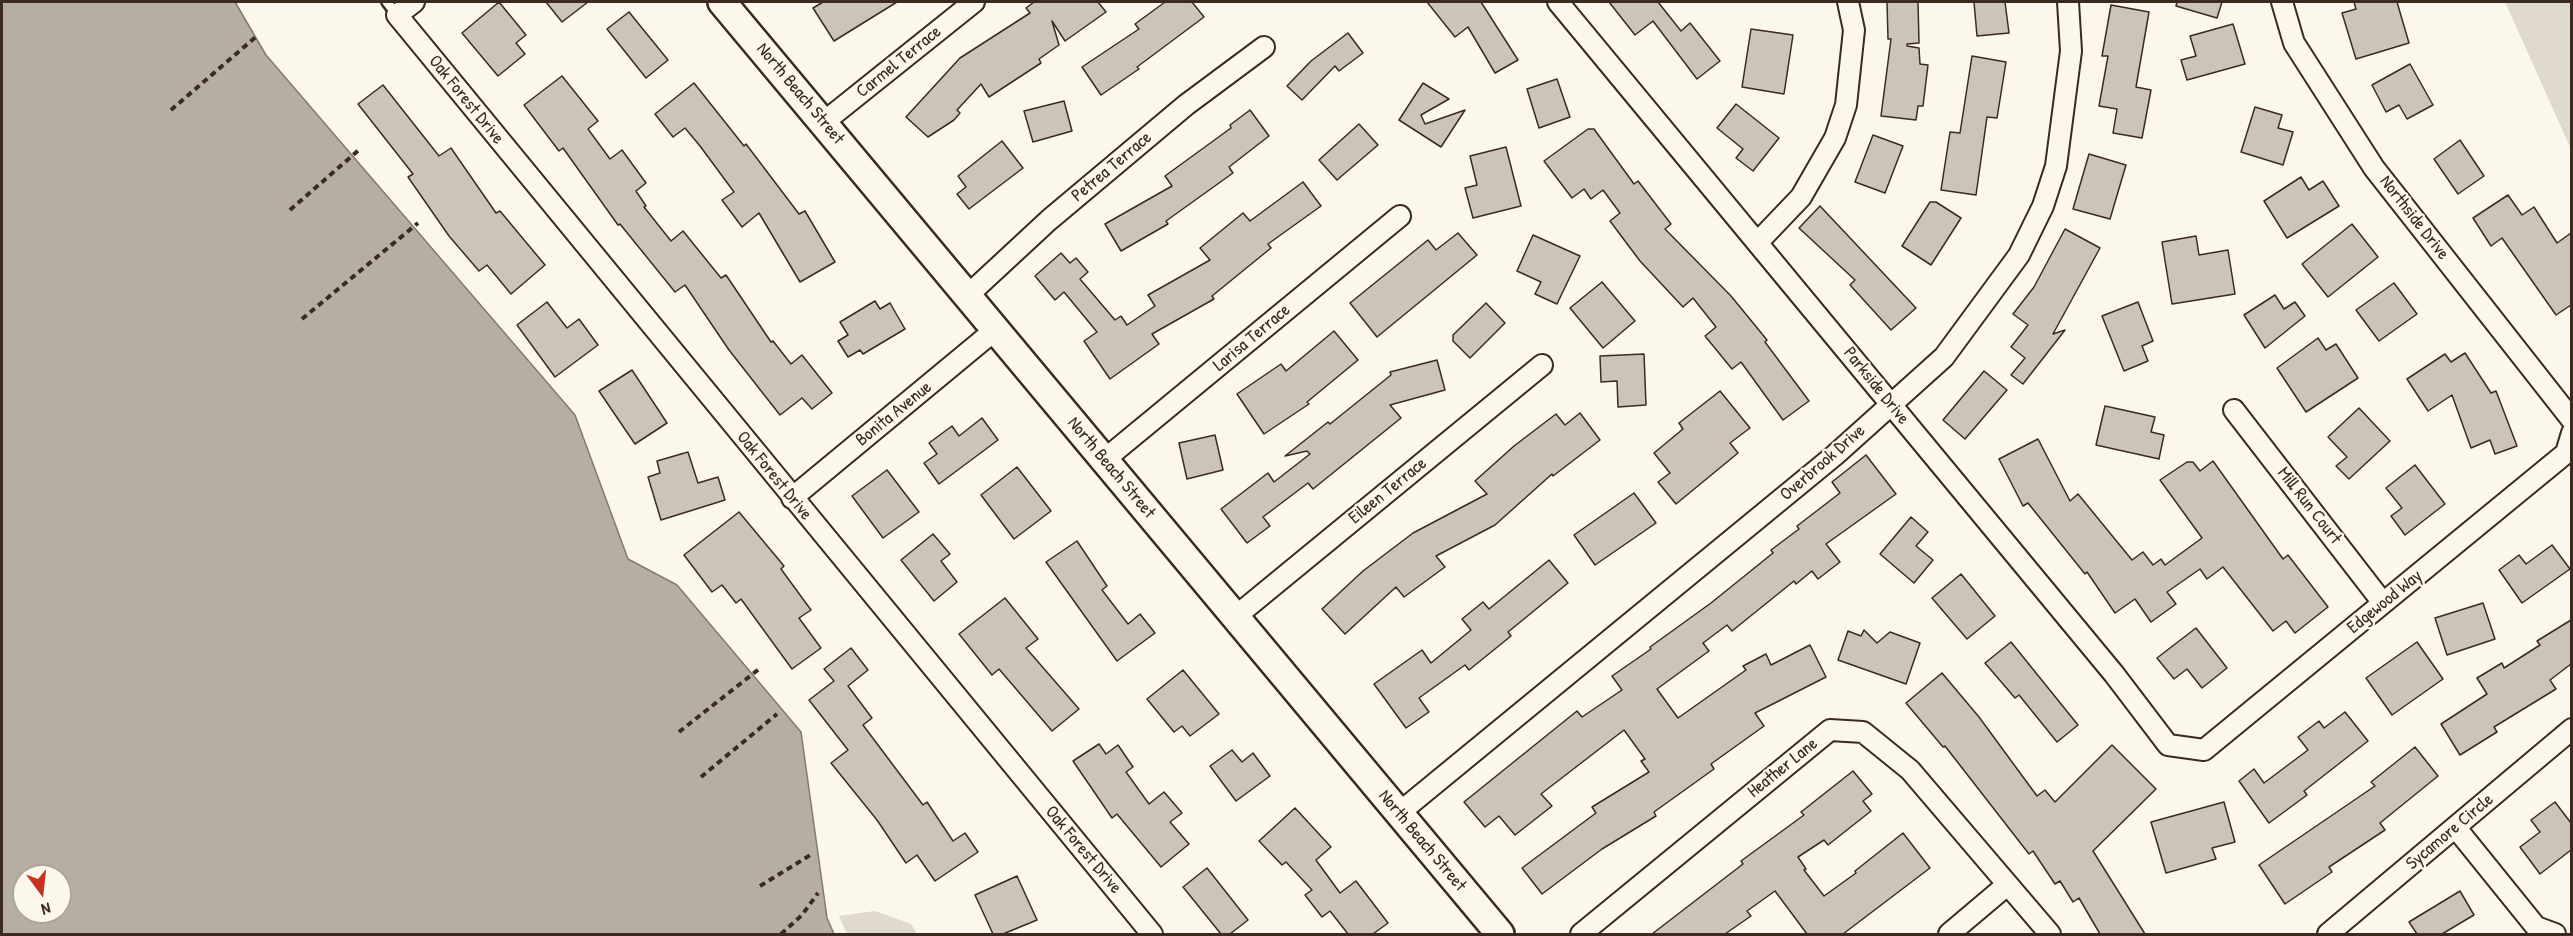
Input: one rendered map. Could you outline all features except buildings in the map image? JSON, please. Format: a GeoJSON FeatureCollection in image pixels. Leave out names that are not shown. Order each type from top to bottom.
{"type":"FeatureCollection","features":[{"type":"Feature","properties":{"kind":"street"},"geometry":{"type":"LineString","coordinates":[[392,8],[414,2]]}},
{"type":"Feature","properties":{"kind":"street","name":"North Beach Street"},"geometry":{"type":"LineString","coordinates":[[722,2],[1500,934]]}},
{"type":"Feature","properties":{"kind":"street","name":"Carmel Terrace"},"geometry":{"type":"LineString","coordinates":[[824,122],[974,2]]}},
{"type":"Feature","properties":{"kind":"street","name":"Parkside Drive"},"geometry":{"type":"LineString","coordinates":[[1558,2],[2114,674],[2168,745],[2204,750]]}},
{"type":"Feature","properties":{"kind":"street"},"geometry":{"type":"LineString","coordinates":[[1758,243],[1801,197],[1835,138],[1846,105],[1854,30],[1848,2]]}},
{"type":"Feature","properties":{"kind":"street","name":"Overbrook Drive"},"geometry":{"type":"LineString","coordinates":[[1399,813],[1835,455],[1944,357],[2019,255],[2043,206],[2056,166],[2071,51],[2068,2]]}},
{"type":"Feature","properties":{"kind":"street","name":"Northside Drive"},"geometry":{"type":"LineString","coordinates":[[2282,2],[2294,43],[2374,168],[2571,420]]}},
{"type":"Feature","properties":{"kind":"street","name":"Oak Forest Drive"},"geometry":{"type":"LineString","coordinates":[[392,8],[1152,934]]}},
{"type":"Feature","properties":{"kind":"street","name":"Petrea Terrace"},"geometry":{"type":"LineString","coordinates":[[967,296],[1049,220],[1131,151],[1186,105],[1264,47]]}},
{"type":"Feature","properties":{"kind":"street","name":"Larisa Terrace"},"geometry":{"type":"LineString","coordinates":[[1104,460],[1400,216]]}},
{"type":"Feature","properties":{"kind":"street","name":"Bonita Avenue"},"geometry":{"type":"LineString","coordinates":[[792,498],[996,330]]}},
{"type":"Feature","properties":{"kind":"street","name":"Eileen Terrace"},"geometry":{"type":"LineString","coordinates":[[1235,617],[1542,365]]}},
{"type":"Feature","properties":{"kind":"street","name":"Mill Run Court"},"geometry":{"type":"LineString","coordinates":[[2234,410],[2383,603]]}},
{"type":"Feature","properties":{"kind":"street","name":"Edgewood Way"},"geometry":{"type":"LineString","coordinates":[[2204,750],[2566,453],[2571,433]]}},
{"type":"Feature","properties":{"kind":"street","name":"Sycamore Circle"},"geometry":{"type":"LineString","coordinates":[[2328,934],[2571,729]]}},
{"type":"Feature","properties":{"kind":"street","name":"Heather Lane"},"geometry":{"type":"LineString","coordinates":[[1581,934],[1830,730],[1863,732],[1910,770],[2050,934]]}},
{"type":"Feature","properties":{"kind":"street"},"geometry":{"type":"LineString","coordinates":[[2456,828],[2536,927],[2555,934]]}},
{"type":"Feature","properties":{"kind":"street"},"geometry":{"type":"LineString","coordinates":[[1949,934],[2007,885]]}},
{"type":"Feature","properties":{"kind":"path"},"geometry":{"type":"LineString","coordinates":[[171,110],[258,35]]}},
{"type":"Feature","properties":{"kind":"path"},"geometry":{"type":"LineString","coordinates":[[290,210],[360,149]]}},
{"type":"Feature","properties":{"kind":"path"},"geometry":{"type":"LineString","coordinates":[[302,319],[418,223]]}},
{"type":"Feature","properties":{"kind":"path"},"geometry":{"type":"LineString","coordinates":[[679,732],[759,669]]}},
{"type":"Feature","properties":{"kind":"path"},"geometry":{"type":"LineString","coordinates":[[701,777],[777,714]]}},
{"type":"Feature","properties":{"kind":"path"},"geometry":{"type":"LineString","coordinates":[[760,886],[812,854]]}},
{"type":"Feature","properties":{"kind":"path"},"geometry":{"type":"LineString","coordinates":[[781,934],[802,915],[818,893]]}},
{"type":"Feature","properties":{"kind":"shaded area"},"geometry":{"type":"Polygon","coordinates":[[[2,2],[235,2],[266,55],[575,415],[628,559],[677,585],[801,732],[827,918],[834,934],[2,934],[2,2]]]}},
{"type":"Feature","properties":{"kind":"shaded area"},"geometry":{"type":"Polygon","coordinates":[[[2505,2],[2571,2],[2571,149],[2505,2]]]}},
{"type":"Feature","properties":{"kind":"shaded area"},"geometry":{"type":"Polygon","coordinates":[[[875,911],[911,924],[917,934],[847,934],[839,916],[875,911]]]}}]}
